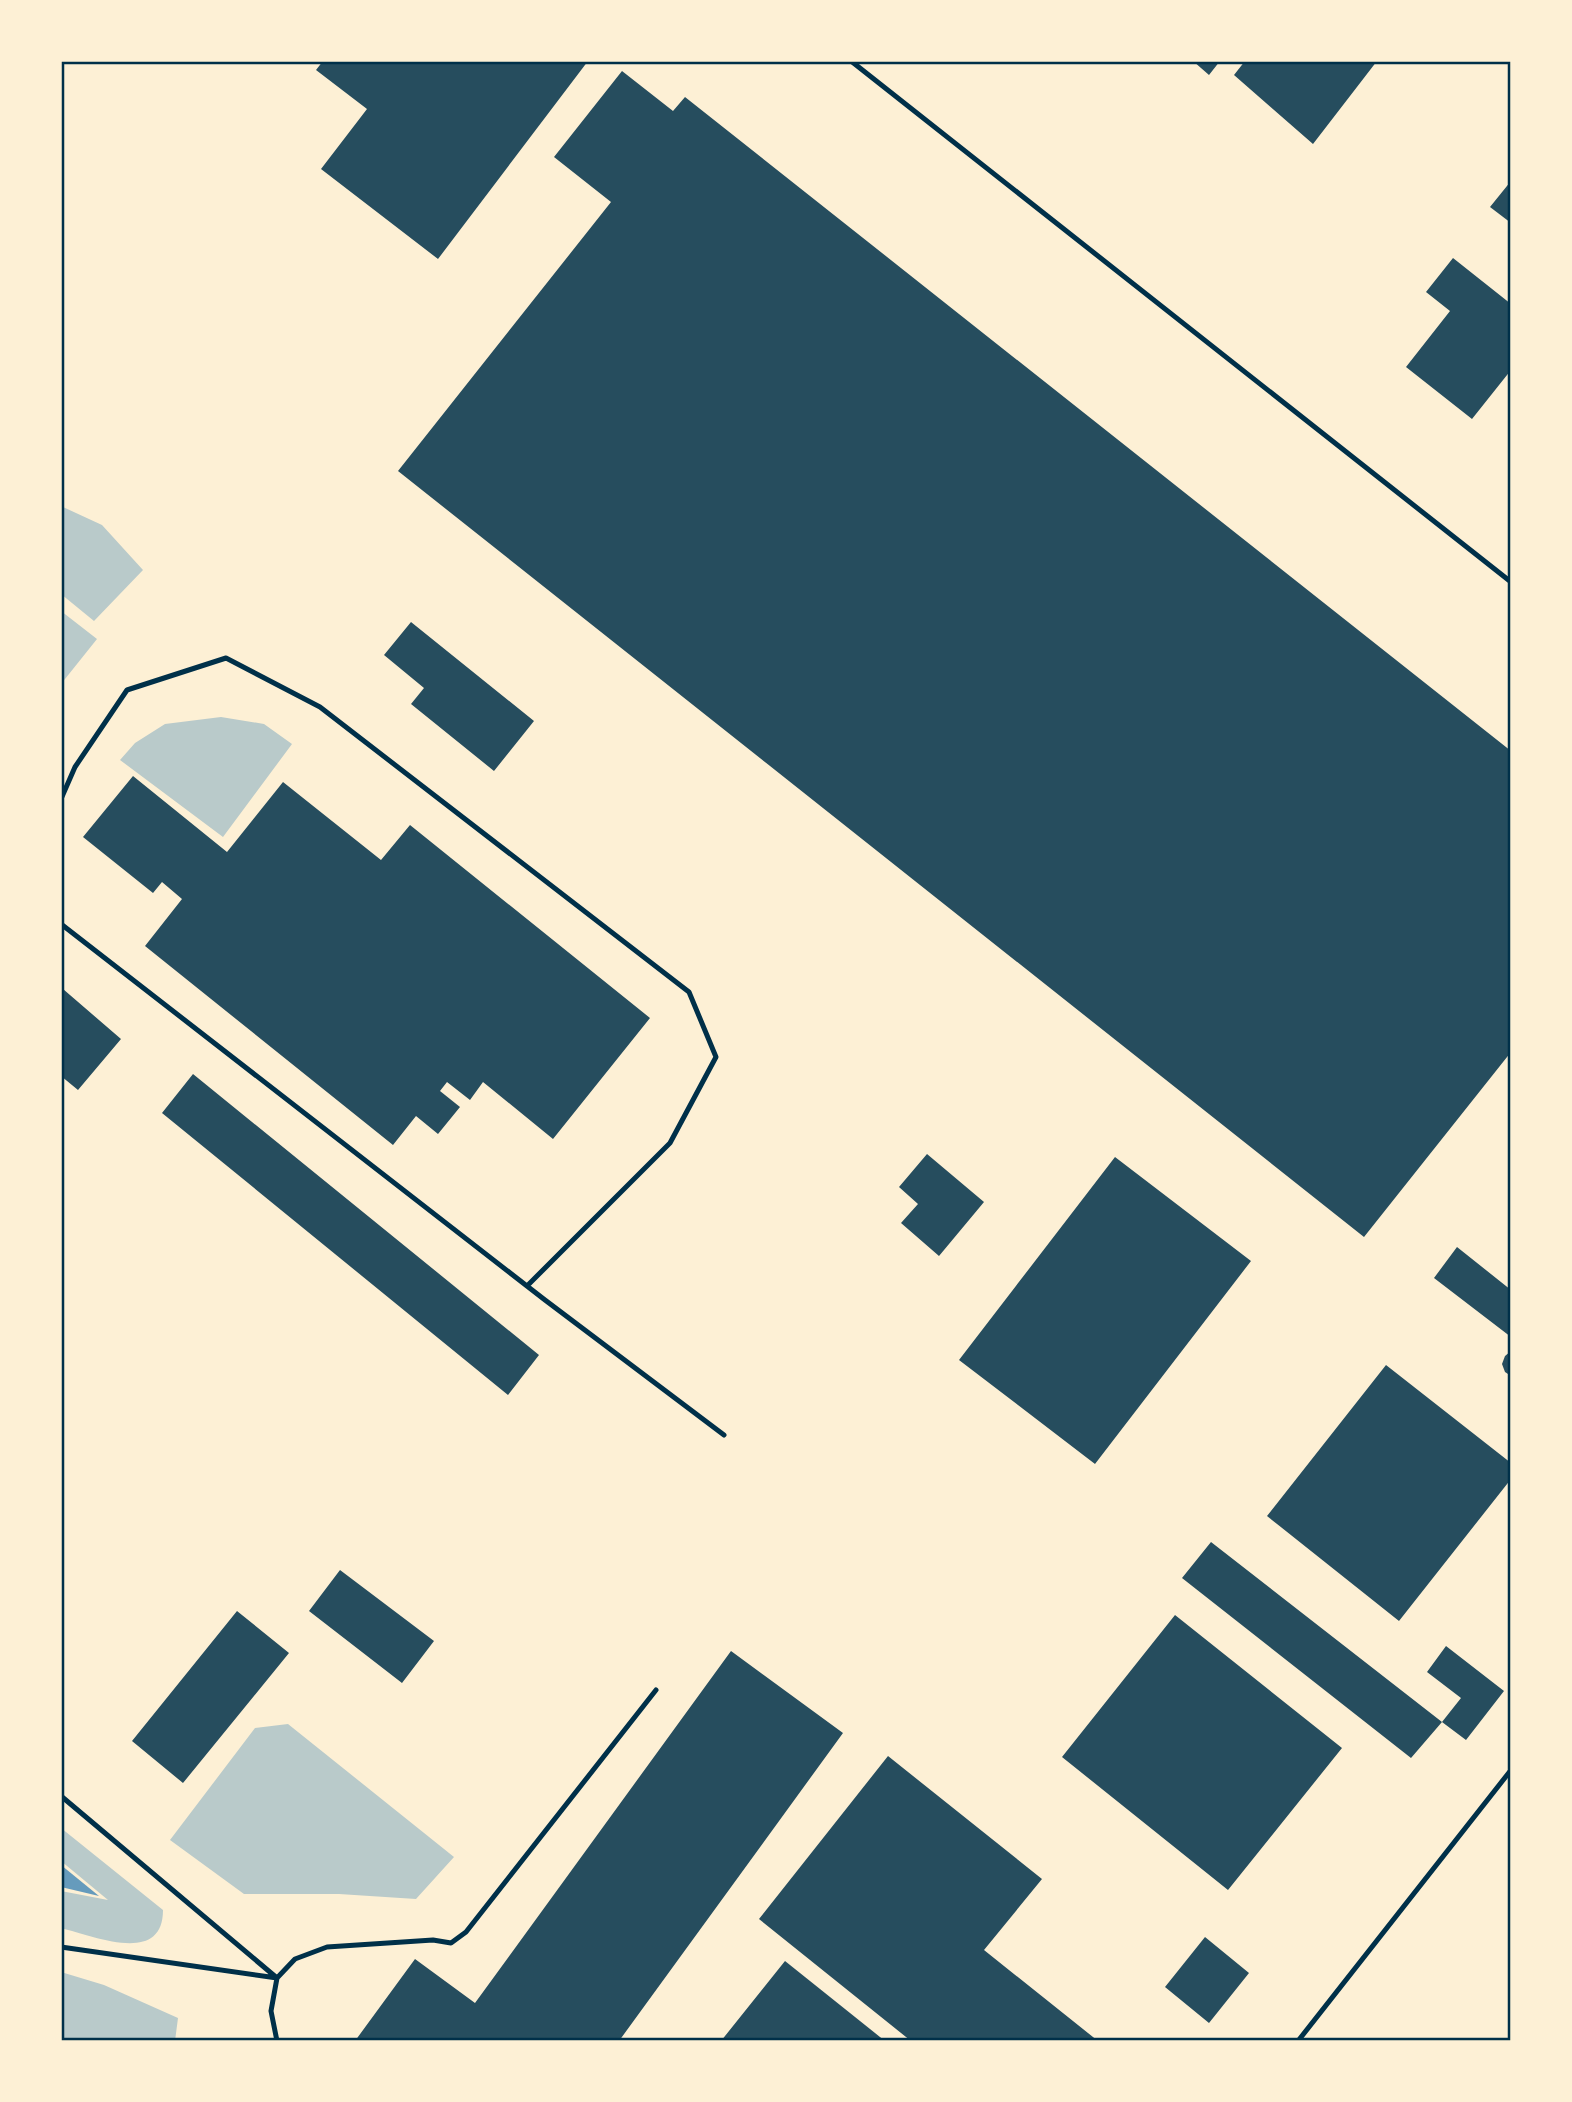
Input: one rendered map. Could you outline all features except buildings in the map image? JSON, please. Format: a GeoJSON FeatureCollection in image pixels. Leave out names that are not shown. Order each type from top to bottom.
{"type":"FeatureCollection","features":[{"type":"Feature","properties":{"kind":"lane"},"geometry":{"type":"LineString","coordinates":[[851,61],[1511,582]]}},
{"type":"Feature","properties":{"kind":"lane"},"geometry":{"type":"LineString","coordinates":[[61,799],[75,768],[127,690],[226,658],[320,707],[689,992],[716,1057],[670,1143],[527,1286]]}},
{"type":"Feature","properties":{"kind":"lane"},"geometry":{"type":"LineString","coordinates":[[61,923],[527,1286],[724,1435]]}},
{"type":"Feature","properties":{"kind":"lane"},"geometry":{"type":"LineString","coordinates":[[277,2041],[271,2011],[277,1978],[295,1959],[327,1947],[433,1940],[451,1943],[466,1932],[656,1690]]}},
{"type":"Feature","properties":{"kind":"lane"},"geometry":{"type":"LineString","coordinates":[[1298,2041],[1511,1770]]}},
{"type":"Feature","properties":{"kind":"lane"},"geometry":{"type":"LineString","coordinates":[[61,1796],[277,1978]]}},
{"type":"Feature","properties":{"kind":"lane"},"geometry":{"type":"LineString","coordinates":[[61,1947],[277,1978]]}},
{"type":"Feature","properties":{"kind":"shaded area"},"geometry":{"type":"Polygon","coordinates":[[[63,507],[102,525],[143,570],[94,621],[61,594],[63,507]]]}},
{"type":"Feature","properties":{"kind":"shaded area"},"geometry":{"type":"Polygon","coordinates":[[[61,611],[97,639],[61,684],[61,611]]]}},
{"type":"Feature","properties":{"kind":"shaded area"},"geometry":{"type":"Polygon","coordinates":[[[221,717],[264,724],[292,744],[223,837],[120,760],[135,743],[165,724],[221,717]]]}},
{"type":"Feature","properties":{"kind":"shaded area"},"geometry":{"type":"Polygon","coordinates":[[[288,1724],[454,1857],[416,1899],[339,1894],[244,1894],[170,1840],[255,1728],[288,1724]]]}},
{"type":"Feature","properties":{"kind":"shaded area"},"geometry":{"type":"Polygon","coordinates":[[[61,1828],[163,1910],[160,1927],[152,1938],[124,1943],[61,1928],[61,1891],[108,1900],[61,1861],[61,1828]]]}},
{"type":"Feature","properties":{"kind":"shaded area"},"geometry":{"type":"Polygon","coordinates":[[[61,1972],[104,1985],[178,2018],[175,2041],[61,2041],[61,1972]]]}},
{"type":"Feature","properties":{"kind":"water"},"geometry":{"type":"Polygon","coordinates":[[[61,1865],[99,1896],[61,1887],[61,1865]]]}}]}
